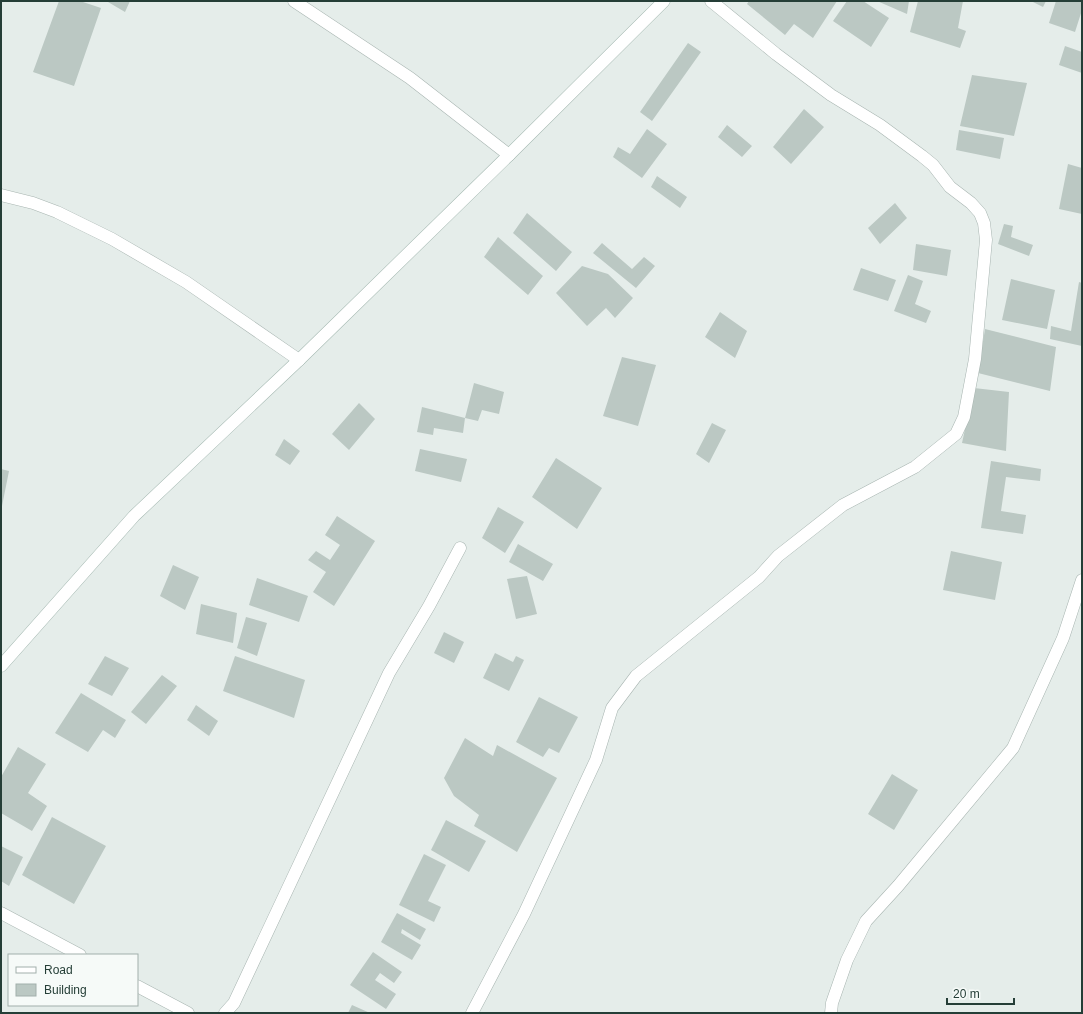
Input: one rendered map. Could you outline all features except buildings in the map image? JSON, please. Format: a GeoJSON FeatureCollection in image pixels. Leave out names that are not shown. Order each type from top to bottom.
{"type":"FeatureCollection","features":[{"type":"Feature","properties":{"kind":"street"},"geometry":{"type":"LineString","coordinates":[[294,1],[410,78],[509,155]]}},
{"type":"Feature","properties":{"kind":"street"},"geometry":{"type":"LineString","coordinates":[[1,666],[5,658],[134,516],[299,360],[664,1]]}},
{"type":"Feature","properties":{"kind":"street"},"geometry":{"type":"LineString","coordinates":[[472,1013],[524,914],[596,760],[612,708],[636,676],[759,577],[778,556],[832,513],[843,505],[915,466],[956,434],[964,417],[975,359],[986,240],[984,223],[980,213],[971,203],[950,187],[933,165],[922,156],[880,125],[830,95],[776,54],[711,1]]}},
{"type":"Feature","properties":{"kind":"street"},"geometry":{"type":"LineString","coordinates":[[1,195],[32,203],[57,212],[112,239],[186,282],[299,360]]}},
{"type":"Feature","properties":{"kind":"street"},"geometry":{"type":"LineString","coordinates":[[225,1013],[234,1003],[389,673],[429,606],[460,548]]}},
{"type":"Feature","properties":{"kind":"street"},"geometry":{"type":"LineString","coordinates":[[831,1013],[832,1003],[847,960],[866,921],[898,886],[1013,748],[1063,638],[1082,580]]}},
{"type":"Feature","properties":{"kind":"street"},"geometry":{"type":"LineString","coordinates":[[1,913],[78,954]]}},
{"type":"Feature","properties":{"kind":"street"},"geometry":{"type":"LineString","coordinates":[[138,987],[188,1013]]}}]}
